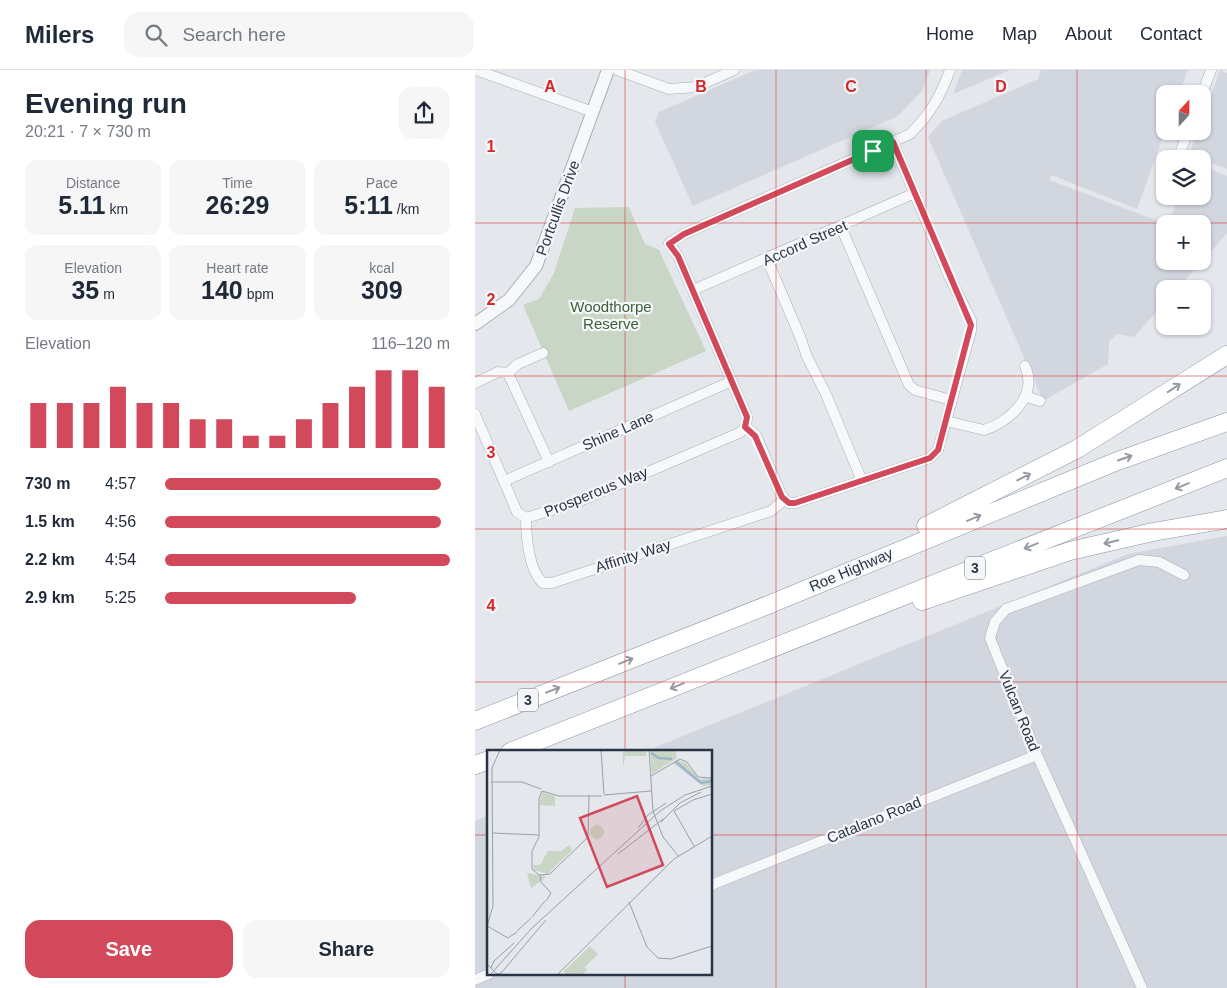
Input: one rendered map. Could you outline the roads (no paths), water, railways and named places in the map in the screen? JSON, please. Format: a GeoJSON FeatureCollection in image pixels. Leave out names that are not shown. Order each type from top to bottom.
{"type":"FeatureCollection","features":[{"type":"Feature","properties":{"kind":"highway"},"geometry":{"type":"LineString","coordinates":[[768,605],[843,562],[934,523],[1077,449],[1227,355]]}},
{"type":"Feature","properties":{"kind":"highway","name":"Roe Highway"},"geometry":{"type":"LineString","coordinates":[[475,721],[768,605],[1097,469],[1227,422]]}},
{"type":"Feature","properties":{"kind":"highway","name":"3"},"geometry":{"type":"LineString","coordinates":[[516,750],[1227,468]]}},
{"type":"Feature","properties":{"kind":"highway"},"geometry":{"type":"LineString","coordinates":[[722,668],[1070,551],[1153,532],[1227,519]]}},
{"type":"Feature","properties":{"kind":"highway"},"geometry":{"type":"LineString","coordinates":[[475,765],[487,761]]}},
{"type":"Feature","properties":{"kind":"street"},"geometry":{"type":"LineString","coordinates":[[475,70],[593,112]]}},
{"type":"Feature","properties":{"kind":"street","name":"Portcullis Drive"},"geometry":{"type":"LineString","coordinates":[[475,324],[509,300],[536,266],[608,70]]}},
{"type":"Feature","properties":{"kind":"street"},"geometry":{"type":"LineString","coordinates":[[617,70],[669,88],[695,87],[734,70]]}},
{"type":"Feature","properties":{"kind":"street"},"geometry":{"type":"LineString","coordinates":[[893,142],[971,320],[971,331],[946,421],[935,455],[795,503],[784,500],[755,436],[745,427],[747,417],[678,256],[669,244],[684,234],[910,134],[928,116],[942,91],[950,70]]}},
{"type":"Feature","properties":{"kind":"street"},"geometry":{"type":"LineString","coordinates":[[1205,85],[1211,70]]}},
{"type":"Feature","properties":{"kind":"street","name":"Accord Street"},"geometry":{"type":"LineString","coordinates":[[693,290],[915,194]]}},
{"type":"Feature","properties":{"kind":"street"},"geometry":{"type":"LineString","coordinates":[[841,227],[909,385],[915,390],[951,400]]}},
{"type":"Feature","properties":{"kind":"street"},"geometry":{"type":"LineString","coordinates":[[767,259],[807,357],[825,392],[862,480]]}},
{"type":"Feature","properties":{"kind":"street"},"geometry":{"type":"LineString","coordinates":[[475,382],[498,372],[508,373],[518,364],[543,353]]}},
{"type":"Feature","properties":{"kind":"street"},"geometry":{"type":"LineString","coordinates":[[946,421],[984,430],[1014,413],[1022,405],[1025,396],[1028,374],[1025,366]]}},
{"type":"Feature","properties":{"kind":"street"},"geometry":{"type":"LineString","coordinates":[[508,373],[549,462]]}},
{"type":"Feature","properties":{"kind":"street","name":"Shine Lane"},"geometry":{"type":"LineString","coordinates":[[504,482],[732,381]]}},
{"type":"Feature","properties":{"kind":"street"},"geometry":{"type":"LineString","coordinates":[[1025,396],[1040,401]]}},
{"type":"Feature","properties":{"kind":"street","name":"Prosperous Way"},"geometry":{"type":"LineString","coordinates":[[475,414],[517,512],[526,518],[580,501],[739,433],[745,427]]}},
{"type":"Feature","properties":{"kind":"street","name":"Affinity Way"},"geometry":{"type":"LineString","coordinates":[[526,518],[532,566],[537,578],[543,583],[552,583],[771,511],[784,500]]}},
{"type":"Feature","properties":{"kind":"street","name":"Vulcan Road"},"geometry":{"type":"LineString","coordinates":[[1142,988],[1037,755],[990,638],[995,622],[1006,609],[1139,560],[1159,562],[1184,575]]}},
{"type":"Feature","properties":{"kind":"street","name":"Catalano Road"},"geometry":{"type":"LineString","coordinates":[[713,884],[1037,755]]}},
{"type":"Feature","properties":{"kind":"street"},"geometry":{"type":"LineString","coordinates":[[475,980],[487,975]]}},
{"type":"Feature","properties":{"kind":"park label","name":"Woodthorpe Reserve"},"geometry":{"type":"Point","coordinates":[611,316]}}]}
